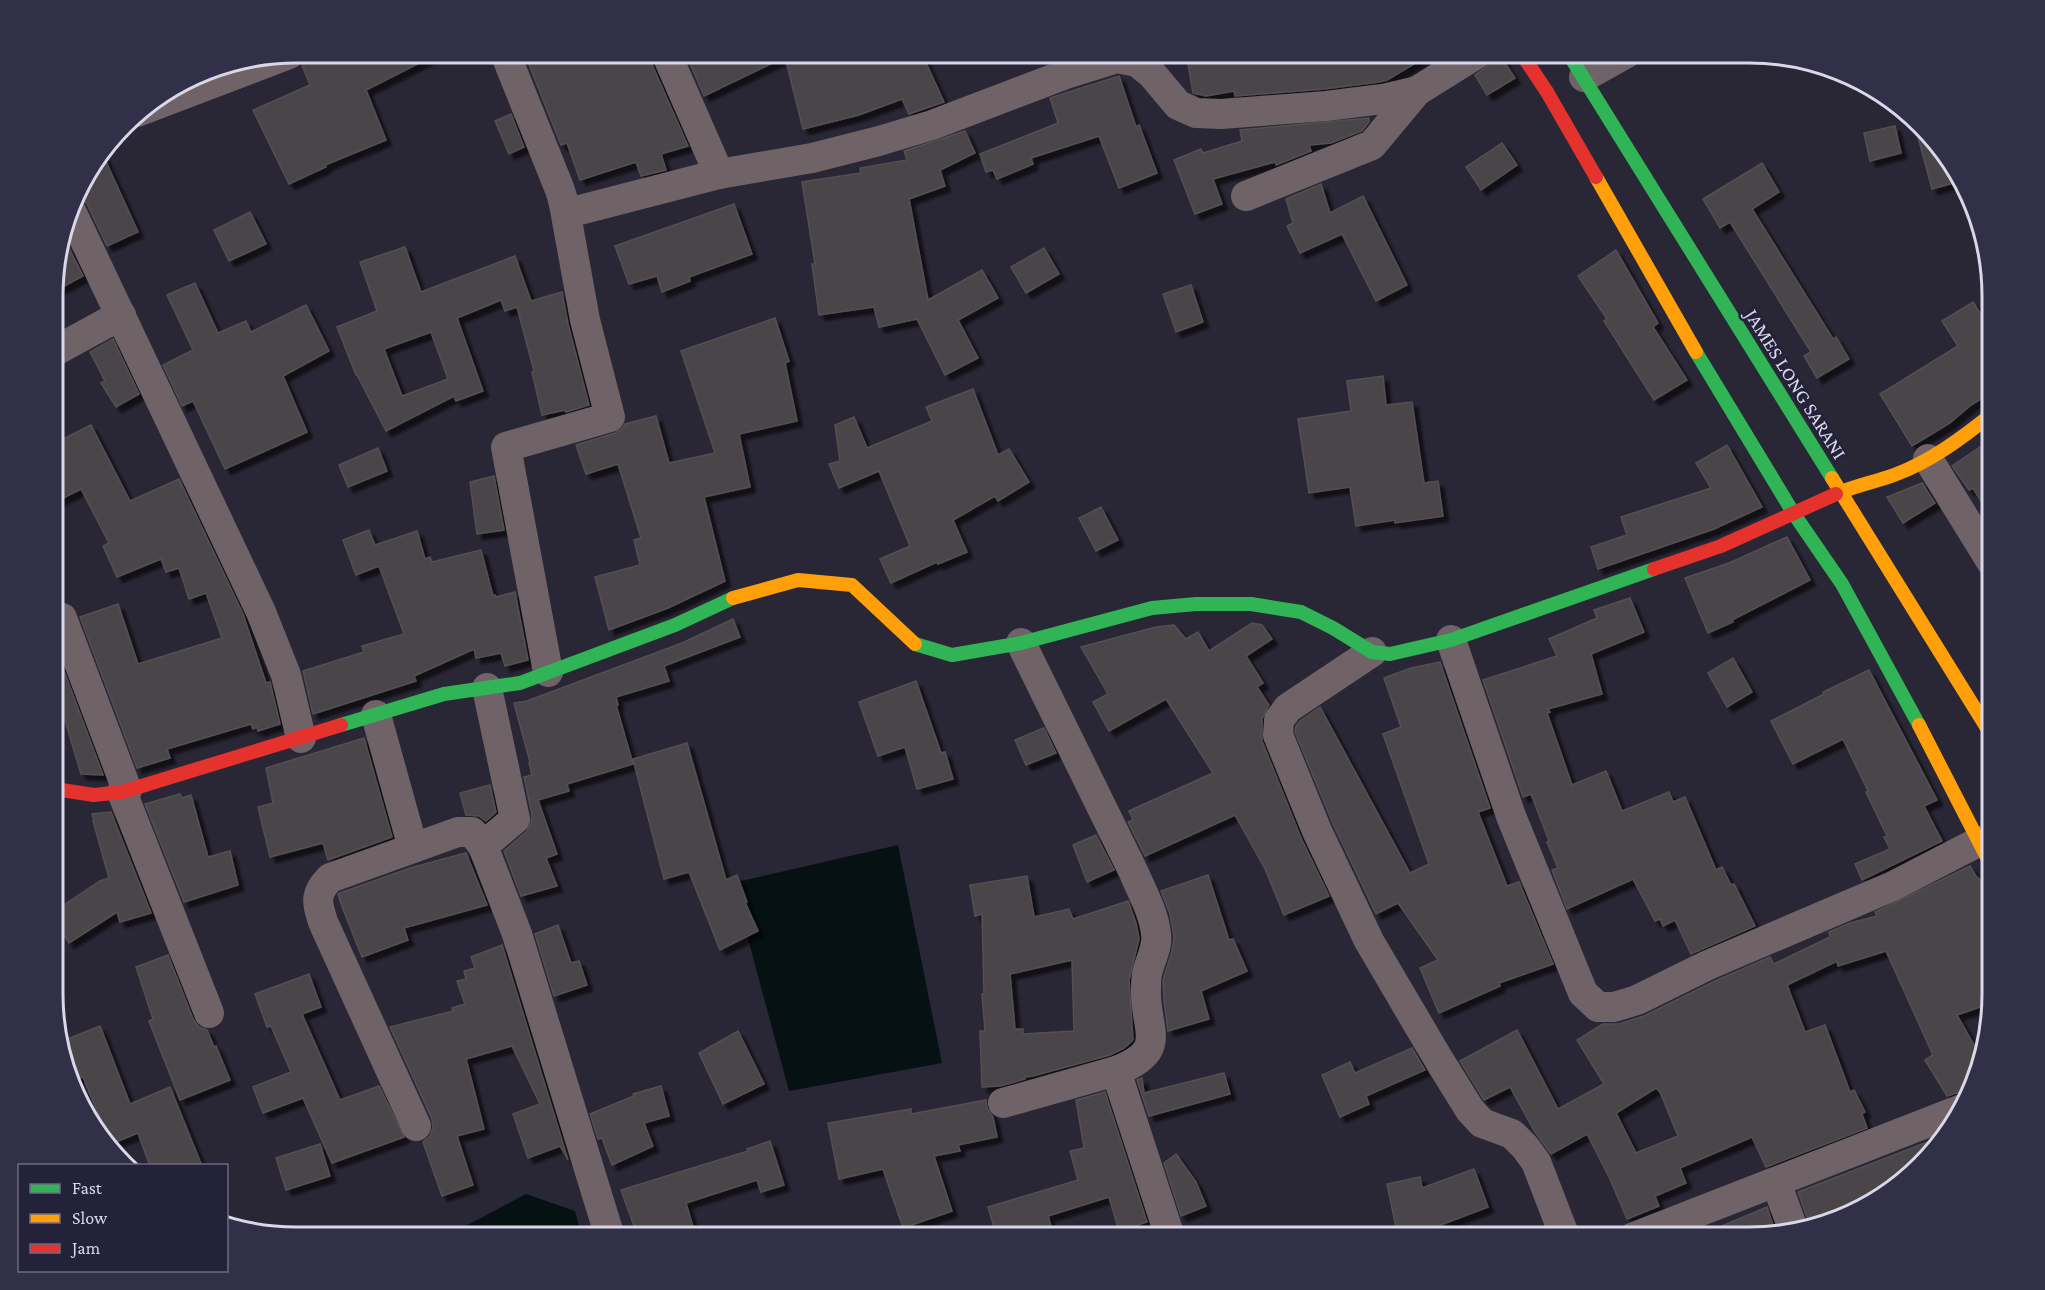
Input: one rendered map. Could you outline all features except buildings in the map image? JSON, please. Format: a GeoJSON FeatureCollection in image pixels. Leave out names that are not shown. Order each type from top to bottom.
{"type":"FeatureCollection","features":[{"type":"Feature","properties":{"kind":"street"},"geometry":{"type":"LineString","coordinates":[[510,63],[564,204],[585,320],[610,417],[506,447],[548,672]]}},
{"type":"Feature","properties":{"kind":"street"},"geometry":{"type":"LineString","coordinates":[[671,63],[719,174]]}},
{"type":"Feature","properties":{"kind":"street"},"geometry":{"type":"LineString","coordinates":[[564,204],[568,213],[719,174],[812,158],[879,141],[932,125],[1101,63]]}},
{"type":"Feature","properties":{"kind":"street"},"geometry":{"type":"LineString","coordinates":[[1138,63],[1152,74],[1178,105],[1196,113],[1221,114],[1326,106],[1382,99],[1417,91]]}},
{"type":"Feature","properties":{"kind":"street"},"geometry":{"type":"LineString","coordinates":[[1246,196],[1372,144],[1417,91],[1461,63]]}},
{"type":"Feature","properties":{"kind":"street"},"geometry":{"type":"LineString","coordinates":[[1528,63],[1724,401],[1794,514],[1842,584],[1906,699],[1982,846]]}},
{"type":"Feature","properties":{"kind":"street","name":"JAMES LONG SARANI"},"geometry":{"type":"LineString","coordinates":[[1576,65],[1982,720]]}},
{"type":"Feature","properties":{"kind":"street"},"geometry":{"type":"LineString","coordinates":[[75,220],[261,612],[286,675],[301,738]]}},
{"type":"Feature","properties":{"kind":"street"},"geometry":{"type":"LineString","coordinates":[[63,347],[121,315]]}},
{"type":"Feature","properties":{"kind":"street"},"geometry":{"type":"LineString","coordinates":[[63,790],[94,795],[124,791],[444,694],[520,683],[675,625],[735,597],[798,580],[852,585],[917,646],[952,655],[1021,643],[1152,608],[1196,604],[1251,604],[1301,612],[1372,652],[1390,654],[1451,640],[1721,546],[1841,492],[1895,475],[1928,459],[1982,422]]}},
{"type":"Feature","properties":{"kind":"street"},"geometry":{"type":"LineString","coordinates":[[1928,459],[1982,547]]}},
{"type":"Feature","properties":{"kind":"street"},"geometry":{"type":"LineString","coordinates":[[63,621],[124,791],[209,1013]]}},
{"type":"Feature","properties":{"kind":"street"},"geometry":{"type":"LineString","coordinates":[[1451,640],[1511,816],[1583,993],[1598,1007],[1614,1007],[1637,1000],[1708,965],[1893,886],[1982,855]]}},
{"type":"Feature","properties":{"kind":"street"},"geometry":{"type":"LineString","coordinates":[[1003,1103],[1116,1071],[1133,1064],[1146,1053],[1152,1038],[1146,992],[1147,972],[1157,935],[1134,873],[1021,643]]}},
{"type":"Feature","properties":{"kind":"street"},"geometry":{"type":"LineString","coordinates":[[1372,652],[1288,708],[1278,720],[1278,735],[1317,831],[1369,941],[1438,1060],[1470,1110],[1482,1123],[1512,1134],[1536,1162],[1562,1227]]}},
{"type":"Feature","properties":{"kind":"street"},"geometry":{"type":"LineString","coordinates":[[483,846],[515,819],[487,688]]}},
{"type":"Feature","properties":{"kind":"street"},"geometry":{"type":"LineString","coordinates":[[376,715],[413,848]]}},
{"type":"Feature","properties":{"kind":"street"},"geometry":{"type":"LineString","coordinates":[[416,1125],[323,922],[318,903],[320,888],[330,878],[458,832],[472,832],[483,846],[517,934],[607,1227]]}},
{"type":"Feature","properties":{"kind":"street"},"geometry":{"type":"LineString","coordinates":[[1116,1071],[1167,1227]]}},
{"type":"Feature","properties":{"kind":"street"},"geometry":{"type":"LineString","coordinates":[[1660,1227],[1949,1114]]}},
{"type":"Feature","properties":{"kind":"street"},"geometry":{"type":"LineString","coordinates":[[1776,1182],[1790,1224]]}},
{"type":"Feature","properties":{"kind":"shaded area"},"geometry":{"type":"Polygon","coordinates":[[[898,845],[942,1063],[789,1091],[733,883],[898,845]]]}},
{"type":"Feature","properties":{"kind":"shaded area"},"geometry":{"type":"Polygon","coordinates":[[[526,1194],[575,1211],[579,1227],[464,1227],[526,1194]]]}},
{"type":"Feature","properties":{"kind":"traffic: fast"},"geometry":{"type":"LineString","coordinates":[[1574,63],[1832,478]]}},
{"type":"Feature","properties":{"kind":"traffic: fast"},"geometry":{"type":"LineString","coordinates":[[1696,352],[1794,514],[1842,584],[1919,725]]}},
{"type":"Feature","properties":{"kind":"traffic: fast"},"geometry":{"type":"LineString","coordinates":[[915,644],[952,655],[1021,643],[1152,608],[1196,604],[1251,604],[1301,612],[1372,652],[1390,654],[1451,640],[1654,569]]}},
{"type":"Feature","properties":{"kind":"traffic: fast"},"geometry":{"type":"LineString","coordinates":[[341,725],[444,694],[520,683],[675,625],[733,598]]}},
{"type":"Feature","properties":{"kind":"traffic: slow"},"geometry":{"type":"LineString","coordinates":[[1596,177],[1696,352]]}},
{"type":"Feature","properties":{"kind":"traffic: slow"},"geometry":{"type":"LineString","coordinates":[[1836,494],[1907,470],[1933,456],[1982,421]]}},
{"type":"Feature","properties":{"kind":"traffic: slow"},"geometry":{"type":"LineString","coordinates":[[1832,478],[1982,720]]}},
{"type":"Feature","properties":{"kind":"traffic: slow"},"geometry":{"type":"LineString","coordinates":[[733,598],[798,580],[852,585],[915,644]]}},
{"type":"Feature","properties":{"kind":"traffic: slow"},"geometry":{"type":"LineString","coordinates":[[1919,725],[1982,848]]}},
{"type":"Feature","properties":{"kind":"traffic: jam"},"geometry":{"type":"LineString","coordinates":[[1528,63],[1596,177]]}},
{"type":"Feature","properties":{"kind":"traffic: jam"},"geometry":{"type":"LineString","coordinates":[[1654,569],[1721,546],[1836,494]]}},
{"type":"Feature","properties":{"kind":"traffic: jam"},"geometry":{"type":"LineString","coordinates":[[63,790],[94,795],[122,792],[341,725]]}}]}
